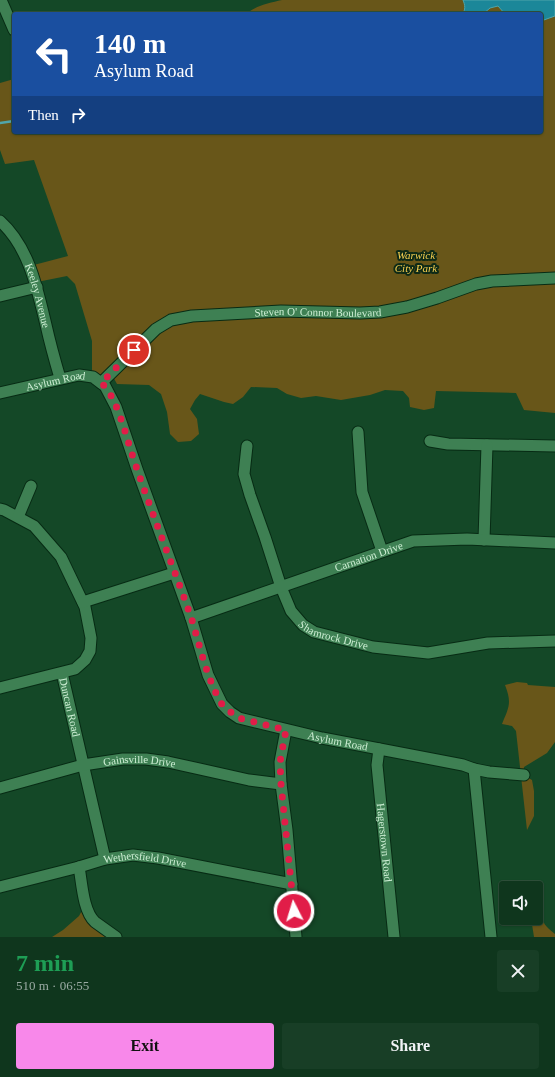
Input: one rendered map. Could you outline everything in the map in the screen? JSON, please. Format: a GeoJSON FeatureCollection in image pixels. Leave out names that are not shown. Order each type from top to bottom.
{"type":"FeatureCollection","features":[{"type":"Feature","properties":{"kind":"street"},"geometry":{"type":"LineString","coordinates":[[1,0],[12,25]]}},
{"type":"Feature","properties":{"kind":"street","name":"Keeley Avenue"},"geometry":{"type":"LineString","coordinates":[[0,221],[8,228],[21,248],[32,271],[60,378]]}},
{"type":"Feature","properties":{"kind":"street","name":"Steven O' Connor Boulevard"},"geometry":{"type":"LineString","coordinates":[[101,383],[156,329],[171,320],[192,316],[281,311],[360,313],[380,312],[407,307],[476,284],[492,281],[555,278]]}},
{"type":"Feature","properties":{"kind":"street"},"geometry":{"type":"LineString","coordinates":[[0,296],[37,286]]}},
{"type":"Feature","properties":{"kind":"street","name":"Asylum Road"},"geometry":{"type":"LineString","coordinates":[[0,393],[60,378],[79,375],[93,377],[106,386],[116,407],[191,618],[208,675],[222,704],[230,712],[239,718],[286,730],[463,765],[474,769],[524,775]]}},
{"type":"Feature","properties":{"kind":"street"},"geometry":{"type":"LineString","coordinates":[[358,432],[362,492],[382,551]]}},
{"type":"Feature","properties":{"kind":"street"},"geometry":{"type":"LineString","coordinates":[[430,441],[448,444],[555,446]]}},
{"type":"Feature","properties":{"kind":"street"},"geometry":{"type":"LineString","coordinates":[[484,540],[487,445]]}},
{"type":"Feature","properties":{"kind":"street","name":"Shamrock Drive"},"geometry":{"type":"LineString","coordinates":[[247,446],[244,474],[281,587],[291,610],[303,625],[314,632],[373,647],[428,653],[488,643],[555,641]]}},
{"type":"Feature","properties":{"kind":"street"},"geometry":{"type":"LineString","coordinates":[[18,517],[31,486]]}},
{"type":"Feature","properties":{"kind":"street","name":"Duncan Road"},"geometry":{"type":"LineString","coordinates":[[0,509],[34,526],[61,557],[85,607],[91,638],[90,651],[85,660],[75,669],[62,673],[105,858]]}},
{"type":"Feature","properties":{"kind":"street","name":"Carnation Drive"},"geometry":{"type":"LineString","coordinates":[[191,618],[413,541],[484,540],[555,543]]}},
{"type":"Feature","properties":{"kind":"street"},"geometry":{"type":"LineString","coordinates":[[83,602],[174,573]]}},
{"type":"Feature","properties":{"kind":"street"},"geometry":{"type":"LineString","coordinates":[[0,687],[62,673]]}},
{"type":"Feature","properties":{"kind":"street"},"geometry":{"type":"LineString","coordinates":[[286,730],[280,762],[281,784],[296,937]]}},
{"type":"Feature","properties":{"kind":"street","name":"Hagerstown Road"},"geometry":{"type":"LineString","coordinates":[[379,749],[377,765],[394,937]]}},
{"type":"Feature","properties":{"kind":"street","name":"Gainsville Drive"},"geometry":{"type":"LineString","coordinates":[[0,788],[83,765],[122,759],[146,759],[179,764],[249,780],[281,784]]}},
{"type":"Feature","properties":{"kind":"street"},"geometry":{"type":"LineString","coordinates":[[474,769],[491,937]]}},
{"type":"Feature","properties":{"kind":"street","name":"Wethersfield Drive"},"geometry":{"type":"LineString","coordinates":[[0,887],[79,868],[105,858],[127,855],[143,855],[292,884]]}},
{"type":"Feature","properties":{"kind":"street"},"geometry":{"type":"LineString","coordinates":[[79,868],[85,904],[95,922],[116,937]]}},
{"type":"Feature","properties":{"kind":"green space"},"geometry":{"type":"Polygon","coordinates":[[[282,0],[463,0],[465,7],[463,12],[249,12],[268,3],[282,0]]]}},
{"type":"Feature","properties":{"kind":"green space"},"geometry":{"type":"Polygon","coordinates":[[[498,6],[503,12],[485,12],[490,8],[498,6]]]}},
{"type":"Feature","properties":{"kind":"green space","name":"Warwick City Park"},"geometry":{"type":"Polygon","coordinates":[[[555,16],[555,413],[524,410],[516,393],[436,391],[434,408],[424,410],[410,407],[409,398],[403,391],[385,390],[370,395],[341,400],[316,396],[301,398],[287,394],[277,388],[251,387],[243,397],[233,404],[200,394],[190,409],[197,419],[199,434],[191,441],[178,442],[170,434],[167,412],[161,394],[149,385],[117,384],[111,373],[102,382],[92,376],[92,341],[75,284],[67,276],[37,282],[30,266],[68,256],[34,160],[5,164],[0,150],[0,83],[12,80],[12,134],[543,134],[543,20],[555,16]]]}},
{"type":"Feature","properties":{"kind":"green space"},"geometry":{"type":"Polygon","coordinates":[[[517,682],[527,683],[528,685],[555,687],[555,742],[547,753],[524,767],[523,775],[532,780],[534,791],[534,816],[527,830],[516,731],[512,726],[502,724],[509,705],[505,685],[517,682]]]}},
{"type":"Feature","properties":{"kind":"green space"},"geometry":{"type":"Polygon","coordinates":[[[85,905],[95,922],[117,937],[52,937],[63,930],[79,916],[85,905]]]}},
{"type":"Feature","properties":{"kind":"green space"},"geometry":{"type":"Polygon","coordinates":[[[543,916],[545,925],[555,934],[555,937],[534,937],[532,925],[543,925],[543,916]]]}},
{"type":"Feature","properties":{"kind":"water"},"geometry":{"type":"Polygon","coordinates":[[[463,0],[555,0],[555,16],[543,20],[543,12],[503,12],[498,6],[490,8],[485,12],[463,12],[465,7],[463,0]]]}},
{"type":"Feature","properties":{"kind":"waterway"},"geometry":{"type":"LineString","coordinates":[[0,123],[12,121]]}},
{"type":"Feature","properties":{"kind":"route"},"geometry":{"type":"LineString","coordinates":[[134,350],[101,383],[106,386],[116,407],[191,618],[208,675],[222,704],[234,715],[239,718],[286,730],[280,762],[294,911]]}}]}
